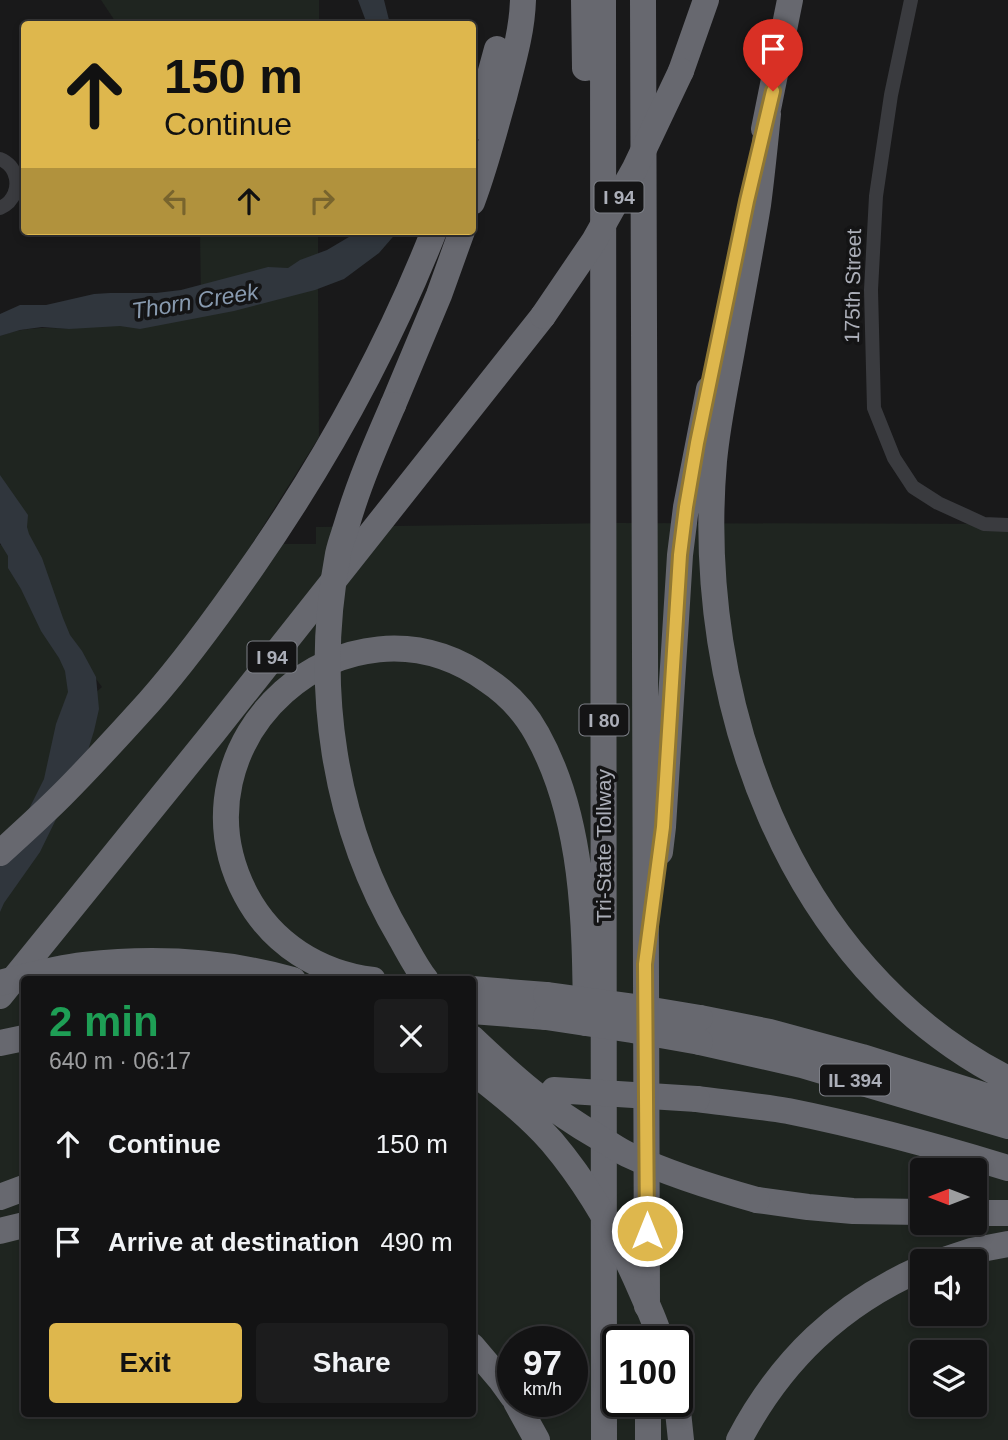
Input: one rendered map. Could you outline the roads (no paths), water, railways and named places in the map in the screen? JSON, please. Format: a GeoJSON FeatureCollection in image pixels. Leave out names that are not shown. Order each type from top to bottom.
{"type":"FeatureCollection","features":[{"type":"Feature","properties":{"kind":"highway"},"geometry":{"type":"LineString","coordinates":[[476,116],[510,0]]}},
{"type":"Feature","properties":{"kind":"highway"},"geometry":{"type":"LineString","coordinates":[[476,191],[512,65],[523,15],[523,0]]}},
{"type":"Feature","properties":{"kind":"highway"},"geometry":{"type":"LineString","coordinates":[[584,0],[585,68],[603,264]]}},
{"type":"Feature","properties":{"kind":"highway","name":"Tri-State Tollway"},"geometry":{"type":"LineString","coordinates":[[603,0],[604,1440]]}},
{"type":"Feature","properties":{"kind":"highway","name":"Tri-State Tollway"},"geometry":{"type":"LineString","coordinates":[[643,0],[648,1326]]}},
{"type":"Feature","properties":{"kind":"highway","name":"I 94"},"geometry":{"type":"LineString","coordinates":[[0,996],[543,316],[594,241],[635,169],[681,71],[706,0]]}},
{"type":"Feature","properties":{"kind":"highway"},"geometry":{"type":"LineString","coordinates":[[645,964],[663,827],[680,555],[686,507],[790,0]]}},
{"type":"Feature","properties":{"kind":"highway"},"geometry":{"type":"LineString","coordinates":[[768,114],[758,203],[715,459],[711,516],[712,574],[717,625],[728,686],[771,819],[791,861],[839,937],[893,998],[923,1024],[956,1049],[1008,1079]]}},
{"type":"Feature","properties":{"kind":"highway"},"geometry":{"type":"LineString","coordinates":[[0,853],[63,794],[150,701],[234,593],[320,461],[372,368],[432,235]]}},
{"type":"Feature","properties":{"kind":"highway"},"geometry":{"type":"LineString","coordinates":[[424,976],[390,920],[368,876],[338,777],[330,725],[330,612],[338,553],[355,498],[439,295],[461,235]]}},
{"type":"Feature","properties":{"kind":"highway"},"geometry":{"type":"LineString","coordinates":[[350,976],[321,967],[290,947],[275,934],[251,905],[228,846],[228,789],[235,762],[250,732],[270,704],[318,668],[339,659],[374,650],[411,650],[444,657],[463,664],[502,691],[524,713],[538,734],[564,799],[582,889],[589,1161],[605,1301]]}},
{"type":"Feature","properties":{"kind":"highway"},"geometry":{"type":"LineString","coordinates":[[29,976],[83,965],[178,961],[231,967],[274,976]]}},
{"type":"Feature","properties":{"kind":"highway"},"geometry":{"type":"LineString","coordinates":[[0,982],[21,978]]}},
{"type":"Feature","properties":{"kind":"highway"},"geometry":{"type":"LineString","coordinates":[[476,990],[546,1006]]}},
{"type":"Feature","properties":{"kind":"highway","name":"IL 394"},"geometry":{"type":"LineString","coordinates":[[476,1012],[546,1006],[632,1030],[700,1030],[802,1065],[1008,1126]]}},
{"type":"Feature","properties":{"kind":"highway"},"geometry":{"type":"LineString","coordinates":[[700,1030],[770,1032],[862,1057],[1008,1103]]}},
{"type":"Feature","properties":{"kind":"highway"},"geometry":{"type":"LineString","coordinates":[[0,1043],[21,1039]]}},
{"type":"Feature","properties":{"kind":"highway"},"geometry":{"type":"LineString","coordinates":[[476,1042],[513,1077],[569,1120],[628,1155],[670,1173],[757,1200],[853,1211],[910,1212]]}},
{"type":"Feature","properties":{"kind":"highway"},"geometry":{"type":"LineString","coordinates":[[476,1074],[518,1108],[550,1140],[580,1177],[630,1265],[657,1326]]}},
{"type":"Feature","properties":{"kind":"highway","name":"IL 394"},"geometry":{"type":"LineString","coordinates":[[476,1092],[554,1090],[697,1099],[786,1111],[933,1145],[1008,1168]]}},
{"type":"Feature","properties":{"kind":"highway"},"geometry":{"type":"LineString","coordinates":[[0,1197],[21,1189]]}},
{"type":"Feature","properties":{"kind":"highway"},"geometry":{"type":"LineString","coordinates":[[987,1213],[1008,1213]]}},
{"type":"Feature","properties":{"kind":"highway"},"geometry":{"type":"LineString","coordinates":[[0,1231],[21,1226]]}},
{"type":"Feature","properties":{"kind":"highway"},"geometry":{"type":"LineString","coordinates":[[982,1249],[1008,1244]]}},
{"type":"Feature","properties":{"kind":"highway"},"geometry":{"type":"LineString","coordinates":[[739,1440],[764,1398],[803,1348],[849,1309],[910,1274]]}},
{"type":"Feature","properties":{"kind":"highway"},"geometry":{"type":"LineString","coordinates":[[476,1351],[497,1375]]}},
{"type":"Feature","properties":{"kind":"highway"},"geometry":{"type":"LineString","coordinates":[[524,1417],[537,1440]]}},
{"type":"Feature","properties":{"kind":"highway"},"geometry":{"type":"LineString","coordinates":[[648,1417],[648,1440]]}},
{"type":"Feature","properties":{"kind":"highway"},"geometry":{"type":"LineString","coordinates":[[679,1417],[681,1440]]}},
{"type":"Feature","properties":{"kind":"street","name":"175th Street"},"geometry":{"type":"LineString","coordinates":[[911,0],[891,96],[876,196],[871,290],[874,408],[894,458],[913,487],[938,503],[984,524],[1008,524]]}},
{"type":"Feature","properties":{"kind":"street"},"geometry":{"type":"LineString","coordinates":[[0,159],[15,171],[16,180],[15,192],[9,203],[0,208]]}},
{"type":"Feature","properties":{"kind":"water"},"geometry":{"type":"Polygon","coordinates":[[[358,0],[384,0],[389,21],[366,21],[358,0]]]}},
{"type":"Feature","properties":{"kind":"water","name":"Thorn Creek"},"geometry":{"type":"Polygon","coordinates":[[[352,235],[395,235],[379,253],[344,279],[315,290],[234,311],[140,329],[120,326],[69,329],[42,327],[0,336],[0,314],[20,305],[46,305],[94,294],[181,290],[268,267],[288,268],[300,260],[327,250],[352,235]]]}},
{"type":"Feature","properties":{"kind":"water"},"geometry":{"type":"Polygon","coordinates":[[[0,475],[28,515],[29,534],[42,558],[70,635],[96,677],[99,709],[85,760],[40,852],[0,912],[0,856],[23,821],[44,779],[56,724],[68,692],[65,671],[8,568],[8,556],[0,543],[0,475]]]}}]}
